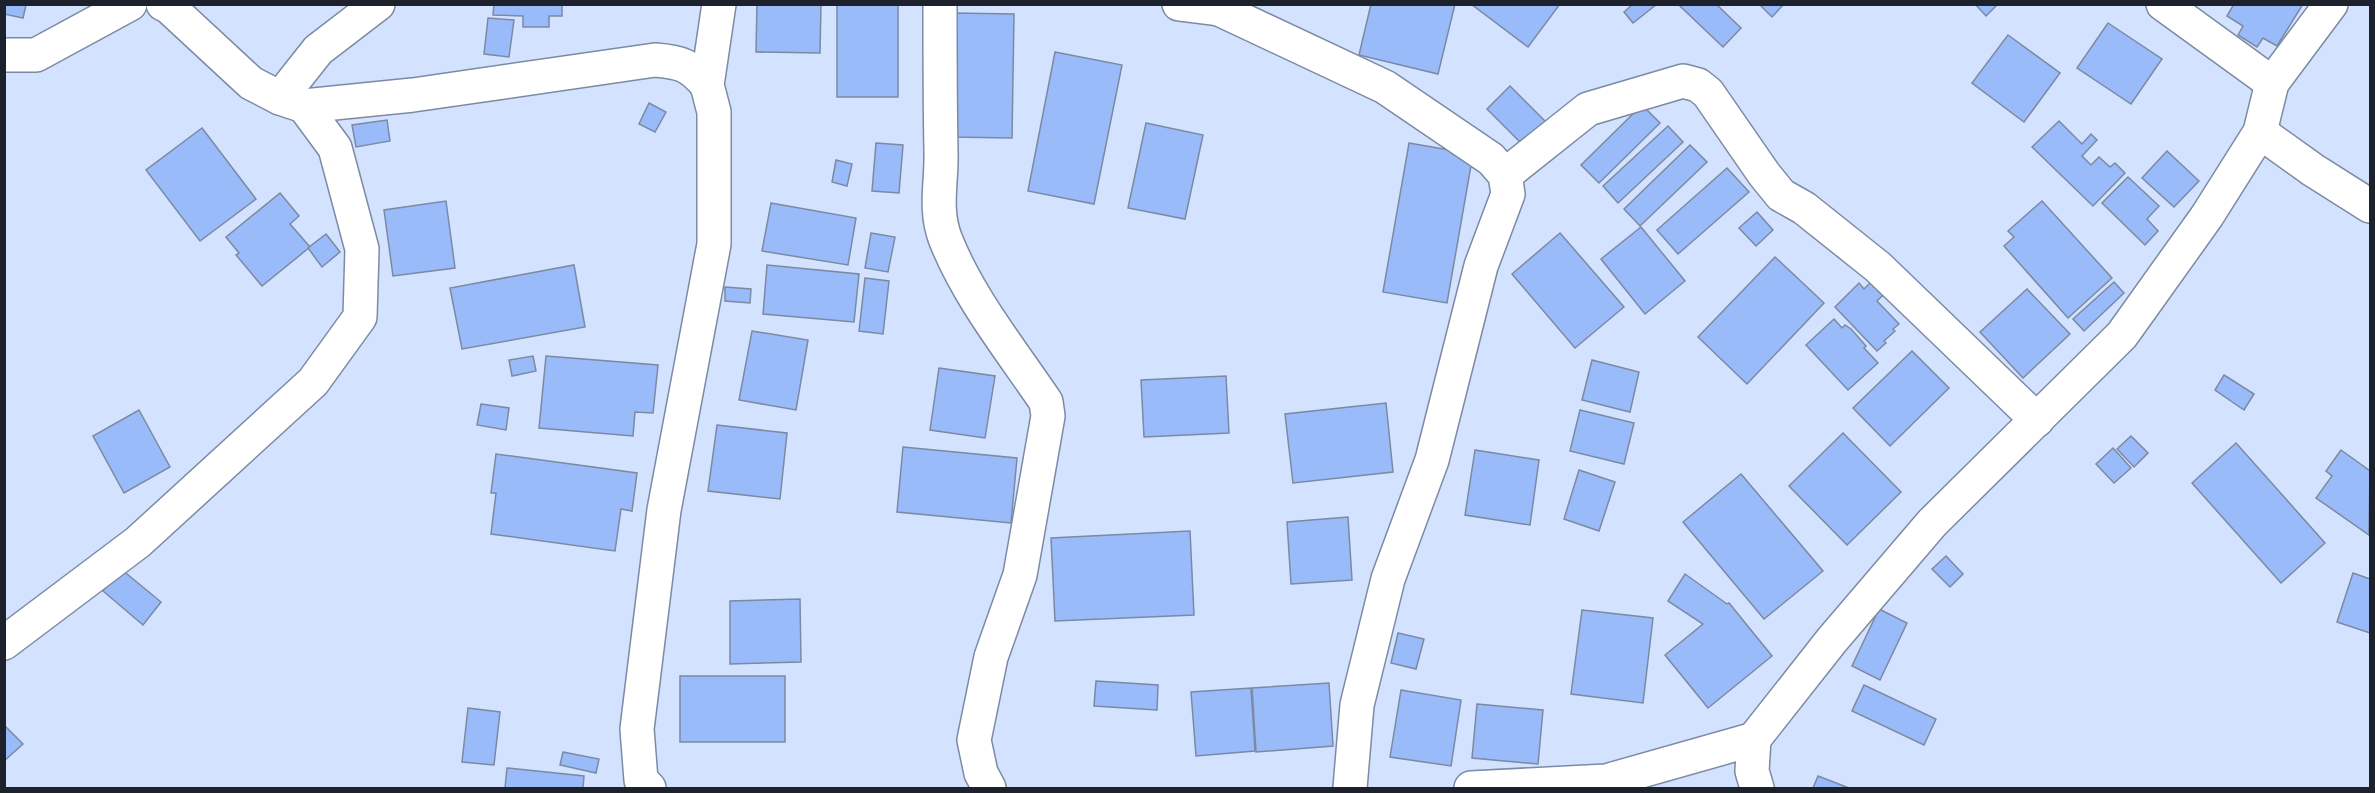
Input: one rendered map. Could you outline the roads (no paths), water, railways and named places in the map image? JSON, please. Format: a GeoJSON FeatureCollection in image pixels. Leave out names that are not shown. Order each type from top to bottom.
{"type":"FeatureCollection","features":[{"type":"Feature","properties":{"kind":"street"},"geometry":{"type":"LineString","coordinates":[[4,55],[36,55],[130,4]]}},
{"type":"Feature","properties":{"kind":"street"},"geometry":{"type":"LineString","coordinates":[[4,643],[138,542],[313,382],[360,317],[362,249],[335,148],[292,102],[251,83],[163,4]]}},
{"type":"Feature","properties":{"kind":"street"},"geometry":{"type":"LineString","coordinates":[[292,102],[318,50],[378,4]]}},
{"type":"Feature","properties":{"kind":"street"},"geometry":{"type":"LineString","coordinates":[[649,789],[640,780],[638,717],[664,510],[714,244],[714,112],[707,86],[719,4]]}},
{"type":"Feature","properties":{"kind":"street"},"geometry":{"type":"LineString","coordinates":[[940,4],[941,154],[938,202],[945,237],[973,293],[1046,402],[1048,416],[1020,574],[991,657],[974,740],[981,773],[989,789]]}},
{"type":"Feature","properties":{"kind":"street"},"geometry":{"type":"LineString","coordinates":[[1179,4],[1221,7],[1385,87],[1491,159],[1504,175],[1508,194],[1481,266],[1432,460],[1388,579],[1358,705],[1350,789]]}},
{"type":"Feature","properties":{"kind":"street"},"geometry":{"type":"LineString","coordinates":[[2163,4],[2271,83]]}},
{"type":"Feature","properties":{"kind":"street"},"geometry":{"type":"LineString","coordinates":[[1757,789],[1752,771],[1754,739],[1832,639],[1932,523],[2122,335],[2207,216],[2260,132],[2271,83],[2331,4]]}},
{"type":"Feature","properties":{"kind":"street"},"geometry":{"type":"LineString","coordinates":[[292,102],[412,95],[655,60],[677,61],[694,70],[707,86]]}},
{"type":"Feature","properties":{"kind":"street"},"geometry":{"type":"LineString","coordinates":[[1504,175],[1588,109],[1683,81],[1698,85],[1708,93],[1781,195],[1804,208],[1878,267],[2037,420]]}},
{"type":"Feature","properties":{"kind":"street"},"geometry":{"type":"LineString","coordinates":[[2260,132],[2313,170],[2370,206]]}},
{"type":"Feature","properties":{"kind":"street"},"geometry":{"type":"LineString","coordinates":[[1471,789],[1606,781],[1754,739]]}}]}
